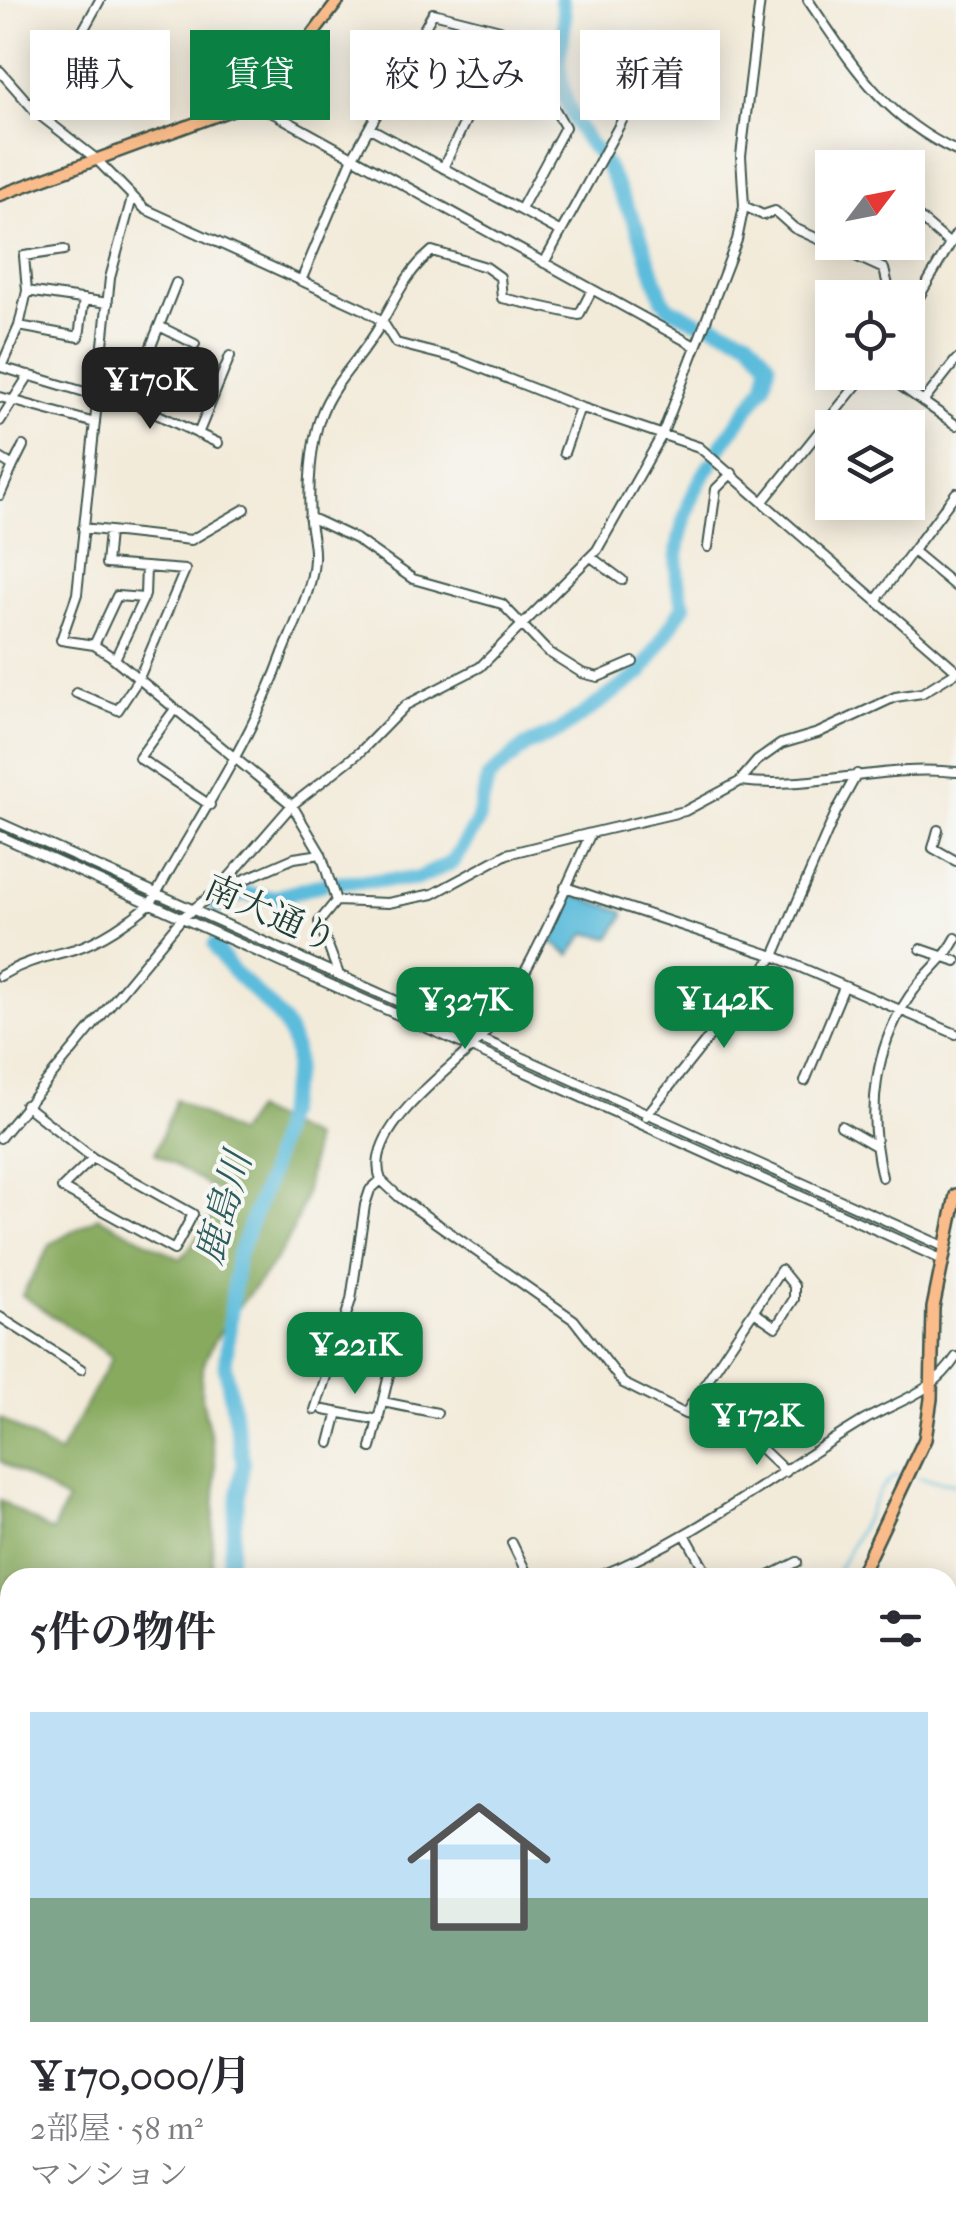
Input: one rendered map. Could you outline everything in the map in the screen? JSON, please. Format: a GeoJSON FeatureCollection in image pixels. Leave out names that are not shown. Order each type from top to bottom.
{"type":"FeatureCollection","features":[{"type":"Feature","properties":{"kind":"highway"},"geometry":{"type":"LineString","coordinates":[[864,1568],[920,1454],[930,1412],[930,1326],[948,1253],[956,1194]]}},
{"type":"Feature","properties":{"kind":"highway","name":"南大通り"},"geometry":{"type":"LineString","coordinates":[[948,1253],[956,1266]]}},
{"type":"Feature","properties":{"kind":"main road"},"geometry":{"type":"LineString","coordinates":[[316,30],[339,0]]}},
{"type":"Feature","properties":{"kind":"main road"},"geometry":{"type":"LineString","coordinates":[[0,194],[203,120]]}},
{"type":"Feature","properties":{"kind":"street"},"geometry":{"type":"LineString","coordinates":[[83,30],[100,0]]}},
{"type":"Feature","properties":{"kind":"street"},"geometry":{"type":"LineString","coordinates":[[218,890],[292,805],[360,752],[406,705],[480,667],[591,557],[662,435],[737,240],[744,206],[741,156],[760,0]]}},
{"type":"Feature","properties":{"kind":"street"},"geometry":{"type":"LineString","coordinates":[[808,0],[855,73],[932,139],[956,151]]}},
{"type":"Feature","properties":{"kind":"street"},"geometry":{"type":"LineString","coordinates":[[423,30],[432,14],[500,30]]}},
{"type":"Feature","properties":{"kind":"street"},"geometry":{"type":"LineString","coordinates":[[0,72],[30,104]]}},
{"type":"Feature","properties":{"kind":"street"},"geometry":{"type":"LineString","coordinates":[[521,209],[564,127],[560,119]]}},
{"type":"Feature","properties":{"kind":"street"},"geometry":{"type":"LineString","coordinates":[[47,120],[95,158],[132,198],[198,236],[382,321],[396,344],[458,359],[580,408],[699,447],[956,671],[922,693],[895,697],[818,734],[781,744],[756,761],[740,781],[685,811],[508,854],[432,894],[388,903],[336,901]]}},
{"type":"Feature","properties":{"kind":"street"},"geometry":{"type":"LineString","coordinates":[[286,120],[695,346]]}},
{"type":"Feature","properties":{"kind":"street"},"geometry":{"type":"LineString","coordinates":[[301,281],[374,120]]}},
{"type":"Feature","properties":{"kind":"street"},"geometry":{"type":"LineString","coordinates":[[443,168],[466,120]]}},
{"type":"Feature","properties":{"kind":"street"},"geometry":{"type":"LineString","coordinates":[[544,262],[622,120]]}},
{"type":"Feature","properties":{"kind":"street"},"geometry":{"type":"LineString","coordinates":[[370,128],[561,232]]}},
{"type":"Feature","properties":{"kind":"street"},"geometry":{"type":"LineString","coordinates":[[132,198],[108,303],[76,594],[62,640],[94,645],[115,659],[292,805],[322,854],[336,901]]}},
{"type":"Feature","properties":{"kind":"street"},"geometry":{"type":"LineString","coordinates":[[744,206],[763,215],[774,210],[794,228],[884,269],[887,280]]}},
{"type":"Feature","properties":{"kind":"street"},"geometry":{"type":"LineString","coordinates":[[925,223],[950,244]]}},
{"type":"Feature","properties":{"kind":"street"},"geometry":{"type":"LineString","coordinates":[[925,286],[956,234]]}},
{"type":"Feature","properties":{"kind":"street"},"geometry":{"type":"LineString","coordinates":[[64,250],[24,256],[27,291],[19,326],[1,367],[98,391],[218,444]]}},
{"type":"Feature","properties":{"kind":"street"},"geometry":{"type":"LineString","coordinates":[[0,976],[27,960],[78,948],[151,903],[210,804],[282,659],[308,584],[314,560],[310,517],[314,441],[321,414],[334,387],[382,321],[400,286],[432,251],[486,267],[500,277],[502,298],[579,315],[592,290]]}},
{"type":"Feature","properties":{"kind":"street"},"geometry":{"type":"LineString","coordinates":[[129,402],[176,282]]}},
{"type":"Feature","properties":{"kind":"street"},"geometry":{"type":"LineString","coordinates":[[27,291],[108,303]]}},
{"type":"Feature","properties":{"kind":"street"},"geometry":{"type":"LineString","coordinates":[[19,326],[79,338],[84,300]]}},
{"type":"Feature","properties":{"kind":"street"},"geometry":{"type":"LineString","coordinates":[[159,326],[194,344]]}},
{"type":"Feature","properties":{"kind":"street"},"geometry":{"type":"LineString","coordinates":[[147,356],[218,386]]}},
{"type":"Feature","properties":{"kind":"street"},"geometry":{"type":"LineString","coordinates":[[198,434],[230,356]]}},
{"type":"Feature","properties":{"kind":"street"},"geometry":{"type":"LineString","coordinates":[[923,402],[956,360]]}},
{"type":"Feature","properties":{"kind":"street"},"geometry":{"type":"LineString","coordinates":[[0,422],[29,375]]}},
{"type":"Feature","properties":{"kind":"street"},"geometry":{"type":"LineString","coordinates":[[764,500],[853,390]]}},
{"type":"Feature","properties":{"kind":"street"},"geometry":{"type":"LineString","coordinates":[[906,390],[956,425]]}},
{"type":"Feature","properties":{"kind":"street"},"geometry":{"type":"LineString","coordinates":[[0,397],[11,404],[95,424]]}},
{"type":"Feature","properties":{"kind":"street"},"geometry":{"type":"LineString","coordinates":[[564,453],[580,408]]}},
{"type":"Feature","properties":{"kind":"street"},"geometry":{"type":"LineString","coordinates":[[0,495],[23,446]]}},
{"type":"Feature","properties":{"kind":"street"},"geometry":{"type":"LineString","coordinates":[[0,458],[13,466]]}},
{"type":"Feature","properties":{"kind":"street"},"geometry":{"type":"LineString","coordinates":[[708,547],[716,489],[732,473]]}},
{"type":"Feature","properties":{"kind":"street"},"geometry":{"type":"LineString","coordinates":[[876,600],[956,494]]}},
{"type":"Feature","properties":{"kind":"street"},"geometry":{"type":"LineString","coordinates":[[84,528],[191,540],[207,535],[245,509]]}},
{"type":"Feature","properties":{"kind":"street"},"geometry":{"type":"LineString","coordinates":[[310,517],[356,539],[413,578],[502,604],[522,628],[582,673],[598,677],[632,662]]}},
{"type":"Feature","properties":{"kind":"street"},"geometry":{"type":"LineString","coordinates":[[76,693],[118,710],[139,678],[184,570],[106,564],[109,532]]}},
{"type":"Feature","properties":{"kind":"street"},"geometry":{"type":"LineString","coordinates":[[914,552],[956,587]]}},
{"type":"Feature","properties":{"kind":"street"},"geometry":{"type":"LineString","coordinates":[[591,557],[622,580]]}},
{"type":"Feature","properties":{"kind":"street"},"geometry":{"type":"LineString","coordinates":[[115,659],[144,598],[146,567]]}},
{"type":"Feature","properties":{"kind":"street"},"geometry":{"type":"LineString","coordinates":[[94,645],[116,596],[144,598]]}},
{"type":"Feature","properties":{"kind":"street"},"geometry":{"type":"LineString","coordinates":[[175,709],[138,758],[210,804]]}},
{"type":"Feature","properties":{"kind":"street"},"geometry":{"type":"LineString","coordinates":[[740,781],[778,786],[857,774],[956,772]]}},
{"type":"Feature","properties":{"kind":"street"},"geometry":{"type":"LineString","coordinates":[[640,1124],[774,956],[857,774]]}},
{"type":"Feature","properties":{"kind":"street","name":"南大通り"},"geometry":{"type":"LineString","coordinates":[[0,823],[948,1253]]}},
{"type":"Feature","properties":{"kind":"street"},"geometry":{"type":"LineString","coordinates":[[938,830],[933,848],[956,861]]}},
{"type":"Feature","properties":{"kind":"street"},"geometry":{"type":"LineString","coordinates":[[592,833],[509,997],[480,1039],[393,1126],[379,1157],[381,1180],[506,1276],[574,1320],[622,1383],[685,1414],[712,1421],[761,1448],[786,1472]]}},
{"type":"Feature","properties":{"kind":"street","name":"南大通り"},"geometry":{"type":"LineString","coordinates":[[0,836],[640,1124],[948,1253]]}},
{"type":"Feature","properties":{"kind":"street"},"geometry":{"type":"LineString","coordinates":[[0,1138],[193,908],[218,890],[294,858],[322,854]]}},
{"type":"Feature","properties":{"kind":"street"},"geometry":{"type":"LineString","coordinates":[[565,886],[774,956],[956,1034]]}},
{"type":"Feature","properties":{"kind":"street"},"geometry":{"type":"LineString","coordinates":[[336,901],[319,922],[338,974]]}},
{"type":"Feature","properties":{"kind":"street"},"geometry":{"type":"LineString","coordinates":[[882,1178],[874,1145],[877,1072],[900,1010],[956,938]]}},
{"type":"Feature","properties":{"kind":"street"},"geometry":{"type":"LineString","coordinates":[[922,949],[956,962]]}},
{"type":"Feature","properties":{"kind":"street"},"geometry":{"type":"LineString","coordinates":[[804,1081],[844,986]]}},
{"type":"Feature","properties":{"kind":"street"},"geometry":{"type":"LineString","coordinates":[[25,1104],[94,1158],[193,1214],[174,1250],[62,1188],[94,1158]]}},
{"type":"Feature","properties":{"kind":"street"},"geometry":{"type":"LineString","coordinates":[[841,1126],[874,1145]]}},
{"type":"Feature","properties":{"kind":"street"},"geometry":{"type":"LineString","coordinates":[[379,1420],[319,1410],[351,1300],[370,1190],[381,1180]]}},
{"type":"Feature","properties":{"kind":"street"},"geometry":{"type":"LineString","coordinates":[[685,1414],[780,1270],[794,1286],[794,1299],[776,1327],[754,1312]]}},
{"type":"Feature","properties":{"kind":"street"},"geometry":{"type":"LineString","coordinates":[[0,1317],[80,1368]]}},
{"type":"Feature","properties":{"kind":"street"},"geometry":{"type":"LineString","coordinates":[[617,1568],[686,1536],[863,1421],[930,1388],[956,1356]]}},
{"type":"Feature","properties":{"kind":"street"},"geometry":{"type":"LineString","coordinates":[[371,1448],[390,1375]]}},
{"type":"Feature","properties":{"kind":"street"},"geometry":{"type":"LineString","coordinates":[[384,1402],[437,1414]]}},
{"type":"Feature","properties":{"kind":"street"},"geometry":{"type":"LineString","coordinates":[[330,1443],[338,1412]]}},
{"type":"Feature","properties":{"kind":"street"},"geometry":{"type":"LineString","coordinates":[[686,1536],[703,1568]]}},
{"type":"Feature","properties":{"kind":"street"},"geometry":{"type":"LineString","coordinates":[[512,1543],[524,1568]]}},
{"type":"Feature","properties":{"kind":"street"},"geometry":{"type":"LineString","coordinates":[[785,1568],[797,1562]]}},
{"type":"Feature","properties":{"kind":"green space"},"geometry":{"type":"Polygon","coordinates":[[[176,1099],[237,1134],[254,1110],[313,1138],[307,1184],[294,1228],[270,1268],[222,1329],[203,1369],[202,1395],[215,1462],[213,1568],[0,1568],[0,1500],[52,1532],[67,1501],[0,1461],[0,1418],[59,1454],[112,1357],[22,1295],[51,1244],[98,1217],[181,1259],[227,1197],[155,1153],[176,1099]]]}},
{"type":"Feature","properties":{"kind":"water"},"geometry":{"type":"Polygon","coordinates":[[[571,894],[623,911],[624,916],[610,938],[586,933],[570,955],[547,939],[571,894]]]}},
{"type":"Feature","properties":{"kind":"waterway","name":"鹿島川"},"geometry":{"type":"LineString","coordinates":[[561,0],[564,21],[560,69],[565,97],[583,135],[601,156]]}},
{"type":"Feature","properties":{"kind":"waterway","name":"鹿島川"},"geometry":{"type":"LineString","coordinates":[[606,165],[638,229],[662,298],[668,307],[697,321]]}},
{"type":"Feature","properties":{"kind":"waterway","name":"鹿島川"},"geometry":{"type":"LineString","coordinates":[[712,324],[749,339],[769,363],[764,386],[717,452]]}},
{"type":"Feature","properties":{"kind":"waterway","name":"鹿島川"},"geometry":{"type":"LineString","coordinates":[[338,882],[417,879],[453,862],[477,823],[488,778],[525,746],[561,730],[641,673],[684,605],[677,571],[681,532],[693,495],[711,464]]}},
{"type":"Feature","properties":{"kind":"waterway","name":"鹿島川"},"geometry":{"type":"LineString","coordinates":[[217,906],[242,893],[273,898],[323,884]]}},
{"type":"Feature","properties":{"kind":"waterway","name":"鹿島川"},"geometry":{"type":"LineString","coordinates":[[215,945],[225,962],[287,1029],[296,1067],[268,1178],[237,1258],[225,1366],[243,1462],[228,1568]]}},
{"type":"Feature","properties":{"kind":"waterway"},"geometry":{"type":"LineString","coordinates":[[839,1568],[881,1489],[895,1475],[901,1476]]}},
{"type":"Feature","properties":{"kind":"waterway"},"geometry":{"type":"LineString","coordinates":[[919,1478],[956,1484]]}}]}
